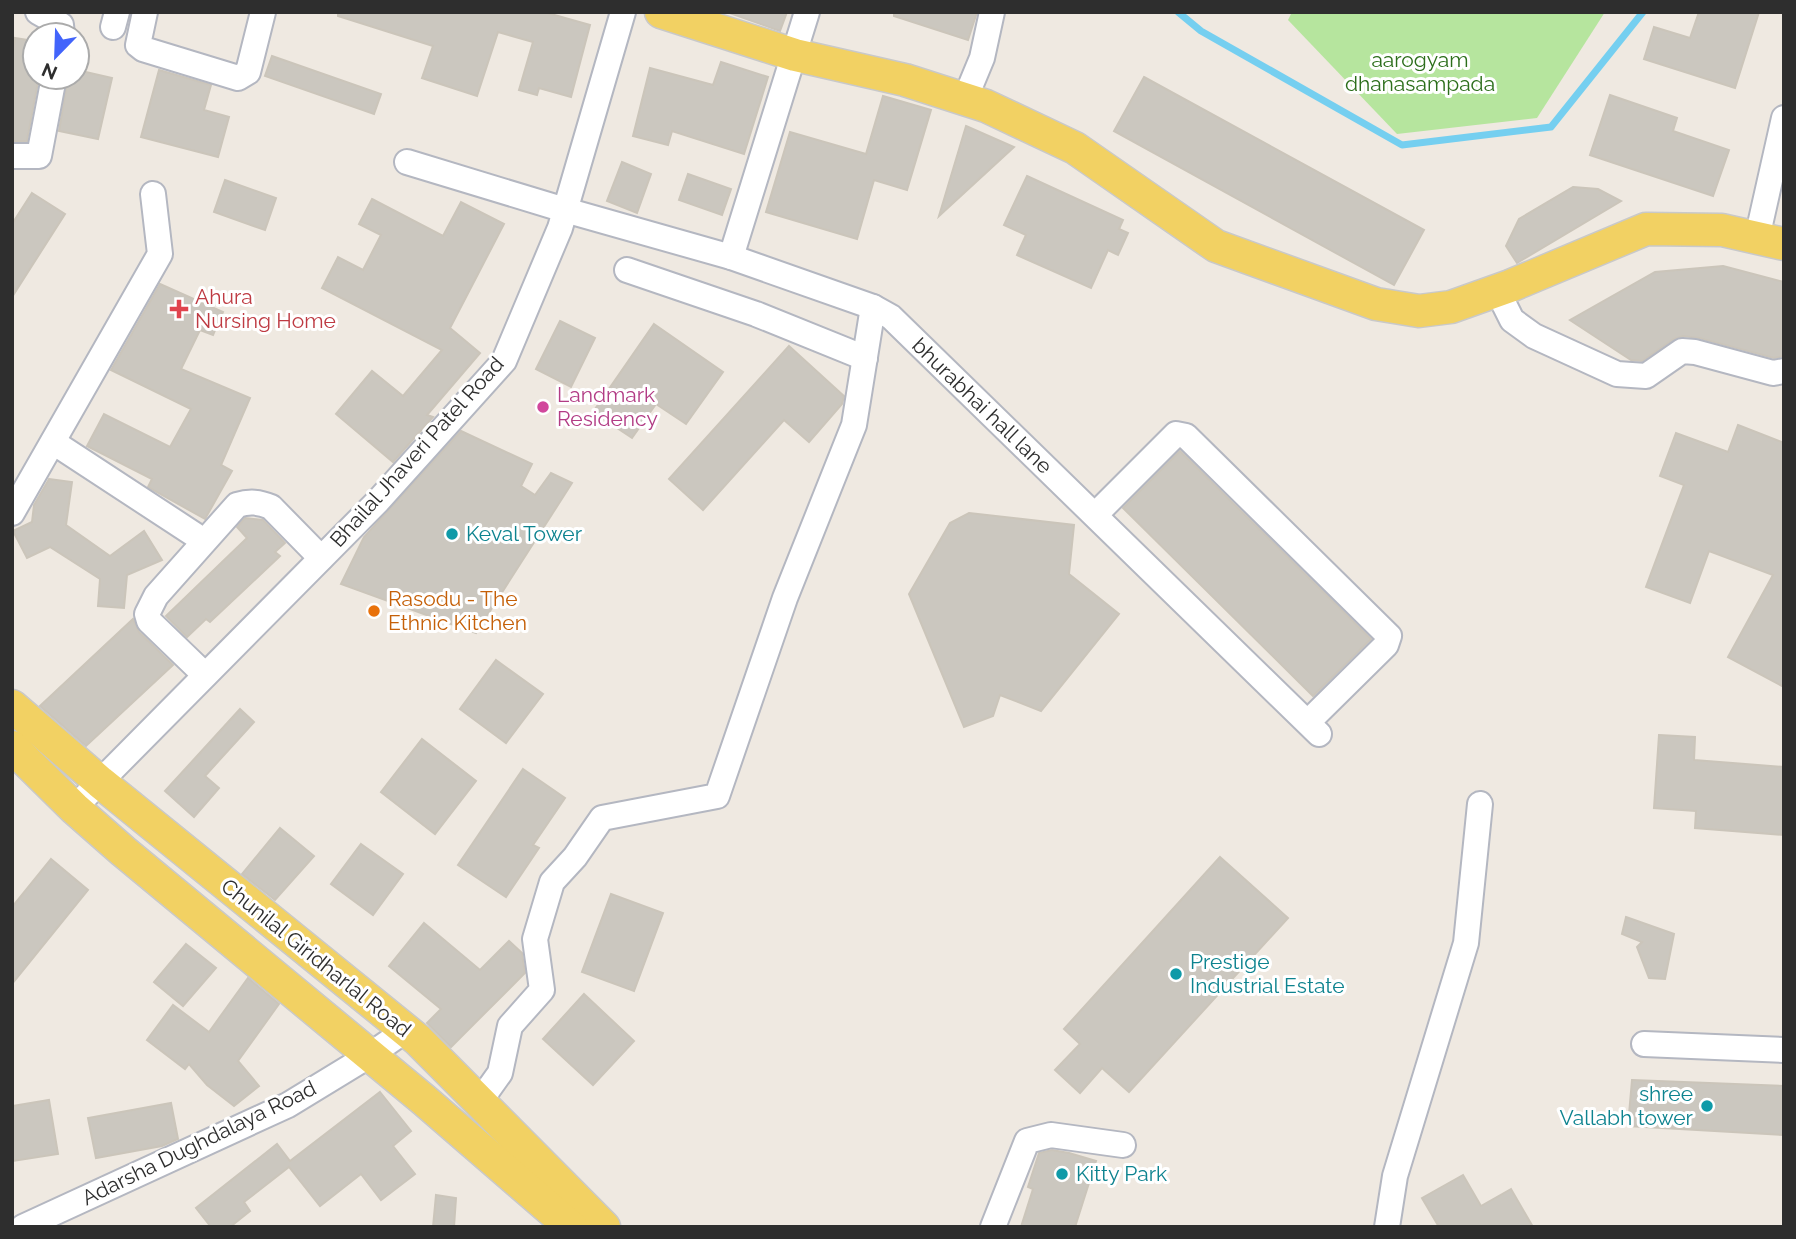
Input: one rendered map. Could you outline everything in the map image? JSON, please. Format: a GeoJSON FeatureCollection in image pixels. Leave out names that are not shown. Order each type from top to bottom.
{"type":"FeatureCollection","features":[{"type":"Feature","properties":{"kind":"main road"},"geometry":{"type":"LineString","coordinates":[[661,12],[795,55],[905,80],[986,106],[1075,149],[1216,247],[1376,304],[1419,311],[1451,307],[1646,229],[1722,230],[1771,241]]}},
{"type":"Feature","properties":{"kind":"main road","name":"Chunilal Giridharlal Road"},"geometry":{"type":"LineString","coordinates":[[12,706],[100,782],[406,1030],[604,1227]]}},
{"type":"Feature","properties":{"kind":"main road","name":"Chunilal Giridharlal Road"},"geometry":{"type":"LineString","coordinates":[[12,747],[123,852],[370,1055],[571,1227]]}},
{"type":"Feature","properties":{"kind":"street"},"geometry":{"type":"LineString","coordinates":[[38,12],[54,21]]}},
{"type":"Feature","properties":{"kind":"street"},"geometry":{"type":"LineString","coordinates":[[145,12],[138,45],[238,78],[248,72],[263,12]]}},
{"type":"Feature","properties":{"kind":"street","name":"Bhailal Jhaveri Patel Road"},"geometry":{"type":"LineString","coordinates":[[74,807],[378,501],[504,361],[560,228],[623,12]]}},
{"type":"Feature","properties":{"kind":"street"},"geometry":{"type":"LineString","coordinates":[[732,257],[807,12]]}},
{"type":"Feature","properties":{"kind":"street"},"geometry":{"type":"LineString","coordinates":[[965,99],[982,58],[992,12]]}},
{"type":"Feature","properties":{"kind":"street"},"geometry":{"type":"LineString","coordinates":[[12,156],[39,156],[51,91]]}},
{"type":"Feature","properties":{"kind":"street"},"geometry":{"type":"LineString","coordinates":[[1771,241],[1784,118]]}},
{"type":"Feature","properties":{"kind":"street","name":"bhurabhai hall lane"},"geometry":{"type":"LineString","coordinates":[[407,162],[732,257],[873,307],[891,317],[1314,728],[1386,645],[1389,636],[1186,436],[1176,434],[1095,515]]}},
{"type":"Feature","properties":{"kind":"street"},"geometry":{"type":"LineString","coordinates":[[12,513],[160,254],[153,194]]}},
{"type":"Feature","properties":{"kind":"street"},"geometry":{"type":"LineString","coordinates":[[627,270],[756,314],[865,358]]}},
{"type":"Feature","properties":{"kind":"street"},"geometry":{"type":"LineString","coordinates":[[1497,290],[1512,320],[1534,336],[1617,374],[1646,376],[1682,351],[1773,373],[1784,371]]}},
{"type":"Feature","properties":{"kind":"street"},"geometry":{"type":"LineString","coordinates":[[480,1101],[500,1073],[510,1026],[542,989],[535,939],[552,882],[575,857],[602,818],[717,796],[785,598],[854,425],[873,307]]}},
{"type":"Feature","properties":{"kind":"street"},"geometry":{"type":"LineString","coordinates":[[53,442],[195,536]]}},
{"type":"Feature","properties":{"kind":"street"},"geometry":{"type":"LineString","coordinates":[[205,675],[149,621],[147,614],[156,596],[237,505],[261,502],[271,507],[321,558]]}},
{"type":"Feature","properties":{"kind":"street"},"geometry":{"type":"LineString","coordinates":[[1387,1227],[1395,1175],[1466,943],[1480,804]]}},
{"type":"Feature","properties":{"kind":"street","name":"Adarsha Dughdalaya Road"},"geometry":{"type":"LineString","coordinates":[[23,1227],[288,1105],[406,1030]]}},
{"type":"Feature","properties":{"kind":"street"},"geometry":{"type":"LineString","coordinates":[[1644,1044],[1784,1050]]}},
{"type":"Feature","properties":{"kind":"street"},"geometry":{"type":"LineString","coordinates":[[993,1227],[1027,1141],[1051,1135],[1122,1145]]}},
{"type":"Feature","properties":{"kind":"green space","name":"aarogyam dhanasampada"},"geometry":{"type":"Polygon","coordinates":[[[1292,12],[1605,12],[1537,118],[1397,134],[1288,20],[1292,12]]]}},
{"type":"Feature","properties":{"kind":"building"},"geometry":{"type":"Polygon","coordinates":[[[338,12],[544,12],[590,25],[571,97],[539,88],[537,95],[519,90],[533,42],[498,32],[477,96],[422,78],[433,46],[338,16],[338,12]]]}},
{"type":"Feature","properties":{"kind":"building"},"geometry":{"type":"Polygon","coordinates":[[[727,12],[787,12],[780,31],[727,12]]]}},
{"type":"Feature","properties":{"kind":"building"},"geometry":{"type":"Polygon","coordinates":[[[894,12],[977,12],[968,40],[894,16],[894,12]]]}},
{"type":"Feature","properties":{"kind":"building"},"geometry":{"type":"Polygon","coordinates":[[[1699,12],[1759,12],[1735,88],[1644,59],[1654,27],[1690,38],[1699,12]]]}},
{"type":"Feature","properties":{"kind":"building"},"geometry":{"type":"Polygon","coordinates":[[[15,38],[21,39],[21,91],[36,91],[27,141],[12,141],[12,57],[15,38]]]}},
{"type":"Feature","properties":{"kind":"building"},"geometry":{"type":"Polygon","coordinates":[[[272,56],[381,94],[374,114],[265,76],[272,56]]]}},
{"type":"Feature","properties":{"kind":"building"},"geometry":{"type":"Polygon","coordinates":[[[721,62],[768,77],[744,154],[672,131],[668,145],[633,136],[650,68],[713,85],[721,62]]]}},
{"type":"Feature","properties":{"kind":"building"},"geometry":{"type":"Polygon","coordinates":[[[159,70],[211,85],[204,110],[229,117],[218,157],[141,137],[159,70]]]}},
{"type":"Feature","properties":{"kind":"building"},"geometry":{"type":"Polygon","coordinates":[[[91,73],[112,78],[98,139],[59,131],[66,91],[91,91],[91,73]]]}},
{"type":"Feature","properties":{"kind":"building"},"geometry":{"type":"Polygon","coordinates":[[[1144,77],[1424,230],[1394,285],[1114,131],[1144,77]]]}},
{"type":"Feature","properties":{"kind":"building"},"geometry":{"type":"Polygon","coordinates":[[[1610,95],[1677,118],[1673,131],[1729,150],[1713,196],[1590,155],[1610,95]]]}},
{"type":"Feature","properties":{"kind":"building"},"geometry":{"type":"Polygon","coordinates":[[[883,96],[931,110],[907,190],[874,180],[857,239],[766,212],[790,132],[866,154],[883,96]]]}},
{"type":"Feature","properties":{"kind":"building"},"geometry":{"type":"Polygon","coordinates":[[[966,126],[1014,147],[939,216],[966,126]]]}},
{"type":"Feature","properties":{"kind":"building"},"geometry":{"type":"Polygon","coordinates":[[[622,162],[651,174],[637,213],[607,201],[622,162]]]}},
{"type":"Feature","properties":{"kind":"building"},"geometry":{"type":"Polygon","coordinates":[[[688,174],[731,189],[722,215],[679,200],[688,174]]]}},
{"type":"Feature","properties":{"kind":"building"},"geometry":{"type":"Polygon","coordinates":[[[1027,176],[1123,220],[1119,229],[1128,233],[1118,255],[1108,250],[1091,288],[1017,255],[1026,235],[1004,225],[1027,176]]]}},
{"type":"Feature","properties":{"kind":"building"},"geometry":{"type":"Polygon","coordinates":[[[225,180],[276,198],[265,230],[214,212],[225,180]]]}},
{"type":"Feature","properties":{"kind":"building"},"geometry":{"type":"Polygon","coordinates":[[[1573,187],[1598,189],[1621,201],[1517,263],[1506,246],[1519,219],[1573,187]]]}},
{"type":"Feature","properties":{"kind":"building"},"geometry":{"type":"Polygon","coordinates":[[[32,193],[65,214],[12,297],[12,224],[32,193]]]}},
{"type":"Feature","properties":{"kind":"building"},"geometry":{"type":"Polygon","coordinates":[[[372,199],[443,236],[461,202],[504,224],[450,328],[480,353],[427,415],[433,417],[393,462],[336,414],[372,371],[403,396],[442,350],[322,288],[338,257],[363,270],[381,235],[359,224],[372,199]]]}},
{"type":"Feature","properties":{"kind":"building"},"geometry":{"type":"Polygon","coordinates":[[[1723,266],[1784,282],[1784,356],[1774,358],[1683,336],[1674,339],[1642,361],[1631,360],[1570,320],[1655,272],[1723,266]]]}},
{"type":"Feature","properties":{"kind":"building"},"geometry":{"type":"Polygon","coordinates":[[[160,284],[223,312],[213,335],[200,330],[181,369],[250,398],[221,465],[232,471],[205,519],[148,487],[152,479],[87,446],[104,414],[170,447],[191,409],[111,370],[160,284]]]}},
{"type":"Feature","properties":{"kind":"building"},"geometry":{"type":"Polygon","coordinates":[[[560,321],[595,338],[571,387],[536,369],[560,321]]]}},
{"type":"Feature","properties":{"kind":"building"},"geometry":{"type":"Polygon","coordinates":[[[654,324],[723,372],[686,424],[656,404],[632,438],[593,412],[654,324]]]}},
{"type":"Feature","properties":{"kind":"building"},"geometry":{"type":"Polygon","coordinates":[[[789,346],[844,396],[842,404],[809,442],[784,420],[703,510],[669,479],[789,346]]]}},
{"type":"Feature","properties":{"kind":"building"},"geometry":{"type":"Polygon","coordinates":[[[1738,425],[1784,443],[1784,687],[1728,657],[1773,575],[1709,551],[1690,603],[1646,587],[1684,485],[1660,476],[1676,433],[1728,452],[1738,425]]]}},
{"type":"Feature","properties":{"kind":"building","name":"Keval Tower"},"geometry":{"type":"Polygon","coordinates":[[[461,431],[532,464],[521,486],[535,495],[551,473],[572,483],[476,633],[341,584],[364,537],[461,431]]]}},
{"type":"Feature","properties":{"kind":"building"},"geometry":{"type":"Polygon","coordinates":[[[1180,451],[1371,639],[1313,696],[1123,508],[1180,451]]]}},
{"type":"Feature","properties":{"kind":"building"},"geometry":{"type":"Polygon","coordinates":[[[49,479],[72,482],[66,525],[110,556],[144,531],[162,560],[127,575],[124,608],[98,606],[100,579],[50,547],[27,558],[13,531],[32,522],[34,505],[49,479]]]}},
{"type":"Feature","properties":{"kind":"building"},"geometry":{"type":"Polygon","coordinates":[[[969,513],[1074,525],[1069,574],[1119,614],[1041,711],[1000,695],[993,716],[964,727],[909,594],[950,523],[969,513]]]}},
{"type":"Feature","properties":{"kind":"building"},"geometry":{"type":"Polygon","coordinates":[[[245,518],[263,520],[285,543],[275,552],[280,556],[210,622],[206,619],[187,637],[166,616],[247,538],[237,527],[245,518]]]}},
{"type":"Feature","properties":{"kind":"building"},"geometry":{"type":"Polygon","coordinates":[[[133,619],[139,632],[173,665],[86,746],[40,706],[133,619]]]}},
{"type":"Feature","properties":{"kind":"building"},"geometry":{"type":"Polygon","coordinates":[[[496,660],[543,694],[506,743],[460,709],[496,660]]]}},
{"type":"Feature","properties":{"kind":"building"},"geometry":{"type":"Polygon","coordinates":[[[240,709],[254,722],[205,776],[219,788],[194,817],[165,791],[240,709]]]}},
{"type":"Feature","properties":{"kind":"building"},"geometry":{"type":"Polygon","coordinates":[[[1659,735],[1695,737],[1694,760],[1784,767],[1784,835],[1695,828],[1696,811],[1654,808],[1659,735]]]}},
{"type":"Feature","properties":{"kind":"building"},"geometry":{"type":"Polygon","coordinates":[[[422,739],[476,781],[435,834],[381,792],[422,739]]]}},
{"type":"Feature","properties":{"kind":"building"},"geometry":{"type":"Polygon","coordinates":[[[523,769],[565,798],[533,845],[539,848],[506,897],[458,865],[523,769]]]}},
{"type":"Feature","properties":{"kind":"building"},"geometry":{"type":"Polygon","coordinates":[[[280,828],[314,856],[275,900],[242,874],[280,828]]]}},
{"type":"Feature","properties":{"kind":"building"},"geometry":{"type":"Polygon","coordinates":[[[361,844],[403,874],[373,915],[331,884],[361,844]]]}},
{"type":"Feature","properties":{"kind":"building","name":"Prestige Industrial Estate"},"geometry":{"type":"Polygon","coordinates":[[[1220,857],[1288,918],[1129,1092],[1102,1068],[1080,1093],[1055,1070],[1080,1044],[1064,1029],[1220,857]]]}},
{"type":"Feature","properties":{"kind":"building"},"geometry":{"type":"Polygon","coordinates":[[[51,859],[88,890],[12,984],[12,907],[51,859]]]}},
{"type":"Feature","properties":{"kind":"building"},"geometry":{"type":"Polygon","coordinates":[[[611,894],[663,913],[634,991],[582,972],[611,894]]]}},
{"type":"Feature","properties":{"kind":"building"},"geometry":{"type":"Polygon","coordinates":[[[1626,917],[1674,934],[1665,979],[1649,978],[1637,947],[1642,942],[1622,934],[1626,917]]]}},
{"type":"Feature","properties":{"kind":"building"},"geometry":{"type":"Polygon","coordinates":[[[424,923],[480,970],[509,941],[522,953],[525,973],[451,1047],[427,1023],[441,1009],[389,966],[424,923]]]}},
{"type":"Feature","properties":{"kind":"building"},"geometry":{"type":"Polygon","coordinates":[[[186,944],[216,968],[183,1006],[154,982],[186,944]]]}},
{"type":"Feature","properties":{"kind":"building"},"geometry":{"type":"Polygon","coordinates":[[[248,978],[279,1004],[238,1061],[259,1086],[234,1106],[207,1085],[189,1064],[185,1069],[147,1040],[173,1005],[209,1032],[248,978]]]}},
{"type":"Feature","properties":{"kind":"building"},"geometry":{"type":"Polygon","coordinates":[[[584,994],[634,1041],[593,1085],[543,1039],[584,994]]]}},
{"type":"Feature","properties":{"kind":"building","name":"shree Vallabh tower"},"geometry":{"type":"Polygon","coordinates":[[[1632,1080],[1784,1086],[1784,1135],[1628,1126],[1632,1080]]]}},
{"type":"Feature","properties":{"kind":"building"},"geometry":{"type":"Polygon","coordinates":[[[380,1092],[411,1131],[393,1146],[415,1174],[381,1200],[361,1174],[320,1206],[289,1167],[244,1202],[250,1211],[230,1227],[211,1227],[196,1208],[277,1144],[290,1161],[380,1092]]]}},
{"type":"Feature","properties":{"kind":"building"},"geometry":{"type":"Polygon","coordinates":[[[49,1100],[58,1154],[12,1161],[12,1106],[49,1100]]]}},
{"type":"Feature","properties":{"kind":"building"},"geometry":{"type":"Polygon","coordinates":[[[171,1103],[178,1139],[162,1146],[96,1158],[88,1118],[171,1103]]]}},
{"type":"Feature","properties":{"kind":"building"},"geometry":{"type":"Polygon","coordinates":[[[1052,1150],[1096,1161],[1075,1227],[1021,1227],[1033,1189],[1028,1187],[1039,1153],[1052,1150]]]}},
{"type":"Feature","properties":{"kind":"building"},"geometry":{"type":"Polygon","coordinates":[[[1463,1175],[1481,1206],[1511,1189],[1533,1227],[1439,1227],[1422,1198],[1463,1175]]]}},
{"type":"Feature","properties":{"kind":"building"},"geometry":{"type":"Polygon","coordinates":[[[436,1195],[456,1198],[454,1227],[433,1227],[436,1195]]]}},
{"type":"Feature","properties":{"kind":"waterway"},"geometry":{"type":"LineString","coordinates":[[1178,12],[1201,31],[1402,145],[1551,127],[1643,12]]}},
{"type":"Feature","properties":{"kind":"place","name":"Ahura Nursing Home"},"geometry":{"type":"Point","coordinates":[179,309]}},
{"type":"Feature","properties":{"kind":"place","name":"Landmark Residency"},"geometry":{"type":"Point","coordinates":[543,407]}},
{"type":"Feature","properties":{"kind":"place","name":"Keval Tower"},"geometry":{"type":"Point","coordinates":[452,534]}},
{"type":"Feature","properties":{"kind":"place","name":"Rasodu - The Ethnic Kitchen"},"geometry":{"type":"Point","coordinates":[374,611]}},
{"type":"Feature","properties":{"kind":"place","name":"Prestige Industrial Estate"},"geometry":{"type":"Point","coordinates":[1176,974]}},
{"type":"Feature","properties":{"kind":"place","name":"shree Vallabh tower"},"geometry":{"type":"Point","coordinates":[1707,1106]}},
{"type":"Feature","properties":{"kind":"place","name":"Kitty Park"},"geometry":{"type":"Point","coordinates":[1062,1174]}}]}
